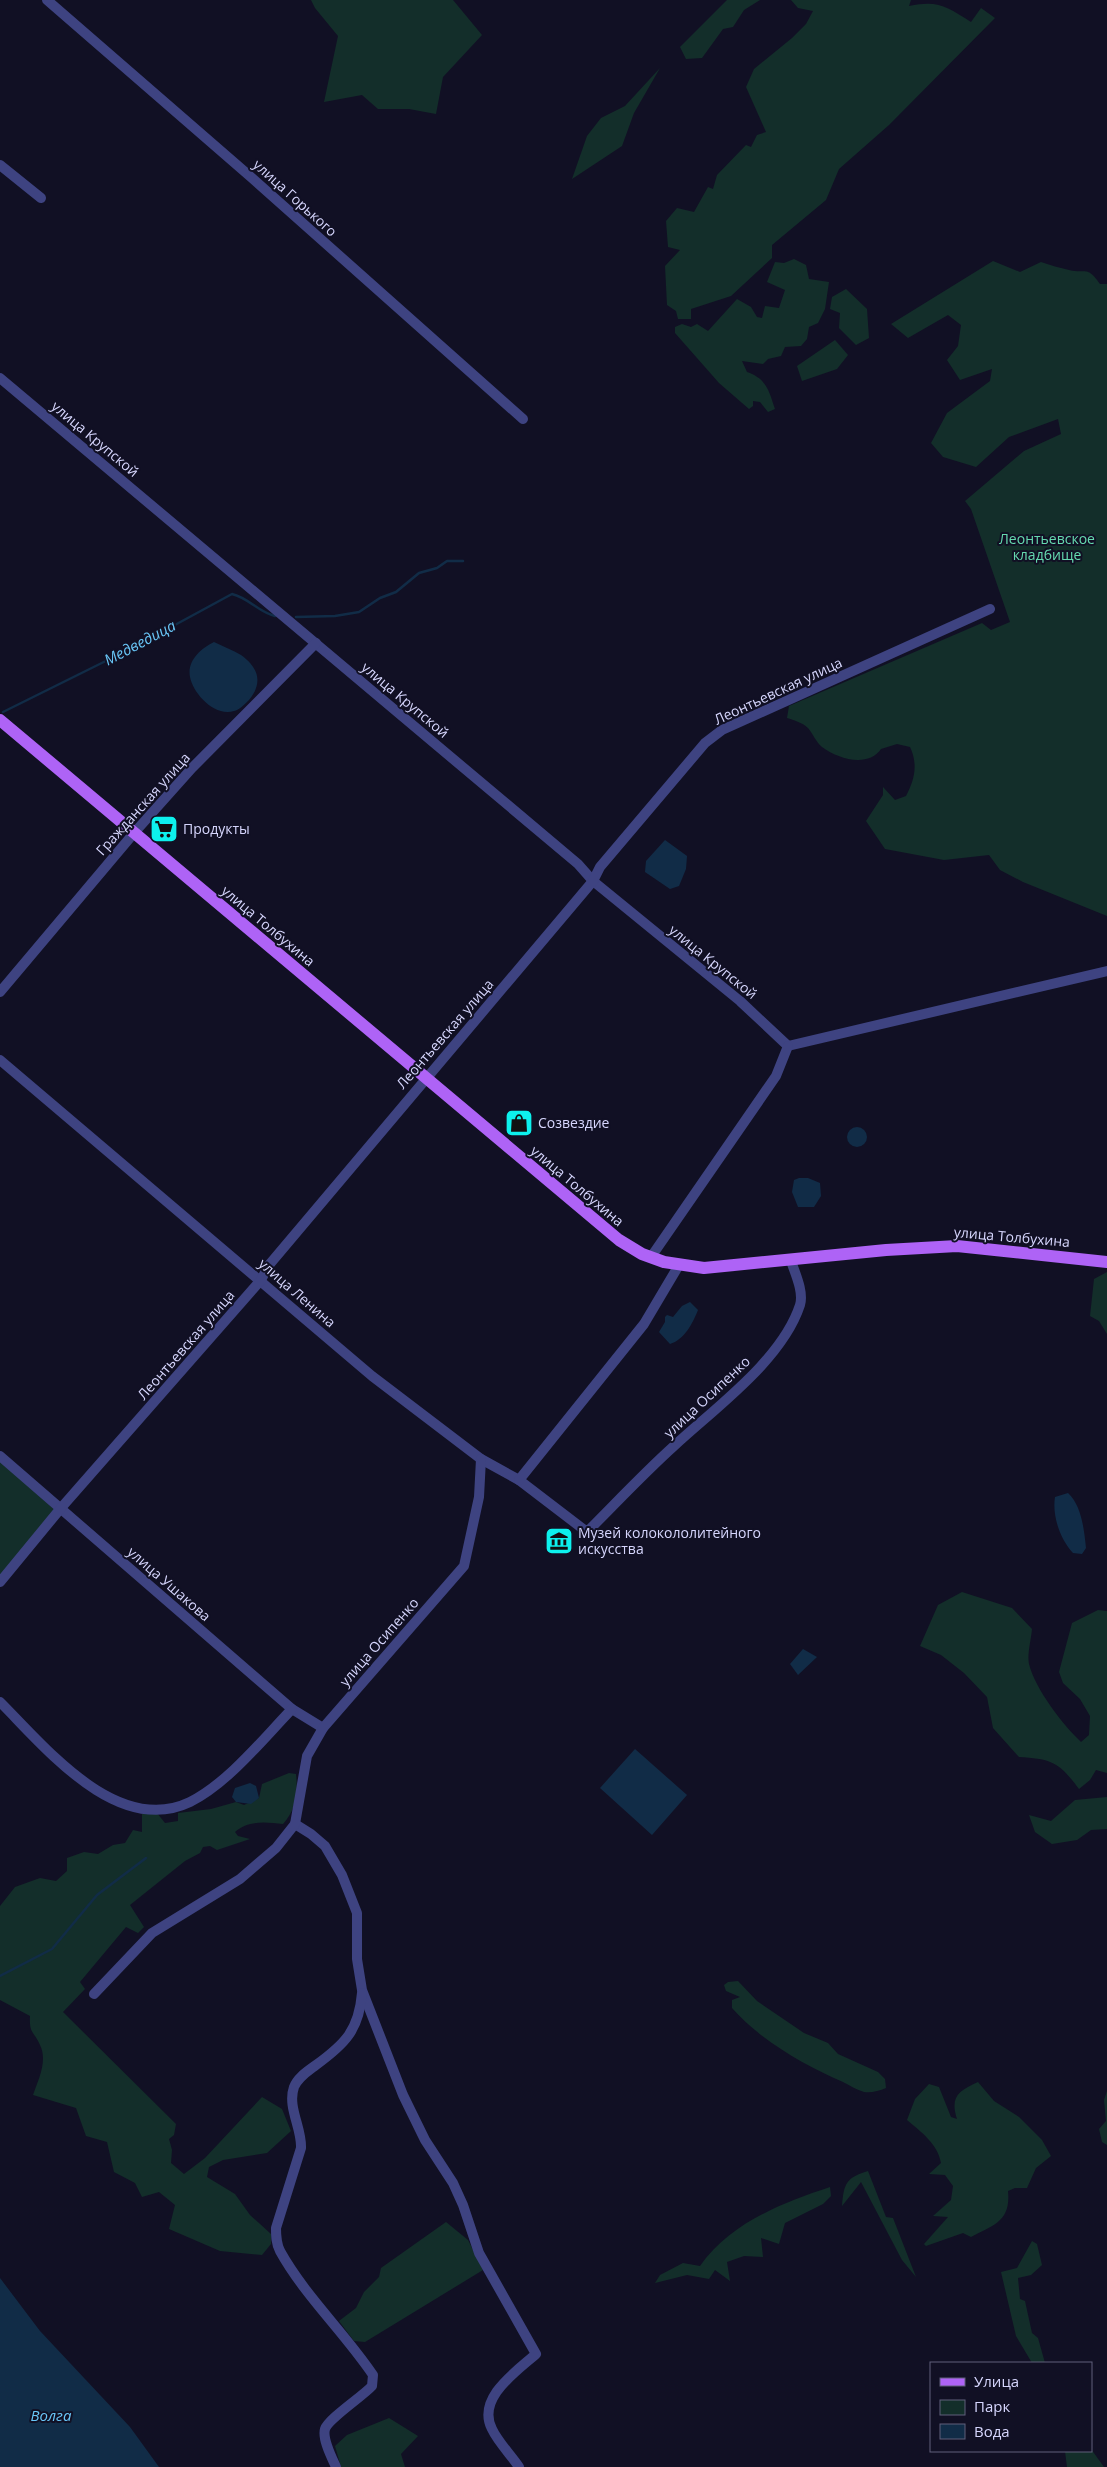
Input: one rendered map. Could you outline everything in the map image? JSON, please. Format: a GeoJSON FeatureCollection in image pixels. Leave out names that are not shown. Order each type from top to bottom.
{"type":"FeatureCollection","features":[{"type":"Feature","properties":{"kind":"main road","name":"улица Толбухина"},"geometry":{"type":"LineString","coordinates":[[0,720],[619,1240],[651,1257],[679,1265],[704,1268],[791,1261],[886,1250],[957,1246],[1107,1262]]}},
{"type":"Feature","properties":{"kind":"street","name":"улица Горького"},"geometry":{"type":"LineString","coordinates":[[47,0],[252,178],[523,419]]}},
{"type":"Feature","properties":{"kind":"street"},"geometry":{"type":"LineString","coordinates":[[0,166],[41,198]]}},
{"type":"Feature","properties":{"kind":"street","name":"улица Крупской"},"geometry":{"type":"LineString","coordinates":[[0,378],[578,864],[593,881],[740,1001],[788,1046]]}},
{"type":"Feature","properties":{"kind":"street","name":"Леонтьевская улица"},"geometry":{"type":"LineString","coordinates":[[0,1582],[261,1280],[269,1265],[593,881],[600,868],[705,743],[722,730],[990,610]]}},
{"type":"Feature","properties":{"kind":"street","name":"Гражданская улица"},"geometry":{"type":"LineString","coordinates":[[0,992],[134,832],[192,768],[316,643]]}},
{"type":"Feature","properties":{"kind":"street"},"geometry":{"type":"LineString","coordinates":[[651,1257],[776,1076],[788,1046],[1107,971]]}},
{"type":"Feature","properties":{"kind":"street","name":"улица Ленина"},"geometry":{"type":"LineString","coordinates":[[0,1060],[372,1376],[481,1459],[519,1480],[587,1532]]}},
{"type":"Feature","properties":{"kind":"street","name":"улица Осипенко"},"geometry":{"type":"LineString","coordinates":[[587,1532],[672,1448],[775,1351],[786,1334],[800,1304],[801,1297],[791,1261]]}},
{"type":"Feature","properties":{"kind":"street"},"geometry":{"type":"LineString","coordinates":[[519,1480],[644,1324],[679,1265]]}},
{"type":"Feature","properties":{"kind":"street","name":"улица Ушакова"},"geometry":{"type":"LineString","coordinates":[[0,1456],[292,1710],[323,1728]]}},
{"type":"Feature","properties":{"kind":"street","name":"улица Осипенко"},"geometry":{"type":"LineString","coordinates":[[295,1824],[307,1756],[323,1728],[464,1566],[479,1496],[481,1459]]}},
{"type":"Feature","properties":{"kind":"street"},"geometry":{"type":"LineString","coordinates":[[0,1702],[76,1778],[109,1797],[131,1805],[168,1808],[190,1802],[202,1795],[239,1763],[292,1710]]}},
{"type":"Feature","properties":{"kind":"street"},"geometry":{"type":"LineString","coordinates":[[94,1994],[152,1934],[252,1870],[276,1848],[295,1824],[325,1846],[342,1875],[353,1902],[358,1923],[357,1959],[362,1990],[416,2123],[453,2183],[463,2205],[479,2252],[536,2354],[495,2394],[488,2414],[491,2428],[519,2467]]}},
{"type":"Feature","properties":{"kind":"street"},"geometry":{"type":"LineString","coordinates":[[336,2467],[325,2430],[333,2420],[372,2386],[373,2375],[303,2285],[279,2250],[276,2240],[276,2228],[301,2148],[301,2138],[293,2108],[294,2087],[308,2070],[339,2047],[352,2032],[357,2022],[362,1990]]}},
{"type":"Feature","properties":{"kind":"green space"},"geometry":{"type":"Polygon","coordinates":[[[311,0],[453,0],[482,35],[443,77],[436,114],[409,109],[378,109],[362,95],[324,102],[338,36],[315,8],[311,0]]]}},
{"type":"Feature","properties":{"kind":"green space"},"geometry":{"type":"Polygon","coordinates":[[[727,0],[760,0],[744,10],[733,27],[723,29],[702,58],[686,59],[680,47],[727,0]]]}},
{"type":"Feature","properties":{"kind":"green space"},"geometry":{"type":"Polygon","coordinates":[[[791,0],[911,0],[909,6],[935,4],[948,8],[971,22],[981,8],[995,18],[889,125],[839,169],[826,200],[772,245],[772,258],[731,296],[691,309],[691,319],[678,319],[676,311],[667,305],[665,266],[680,250],[668,247],[666,221],[677,208],[694,212],[708,187],[713,189],[717,175],[746,145],[751,147],[757,135],[766,132],[746,87],[754,69],[792,38],[806,24],[813,11],[798,8],[791,0]]]}},
{"type":"Feature","properties":{"kind":"green space"},"geometry":{"type":"Polygon","coordinates":[[[660,68],[634,113],[622,146],[572,179],[587,136],[601,118],[625,106],[660,68]]]}},
{"type":"Feature","properties":{"kind":"green space"},"geometry":{"type":"Polygon","coordinates":[[[794,259],[806,265],[809,279],[829,282],[825,309],[818,323],[809,327],[807,339],[801,346],[785,347],[781,356],[768,359],[763,364],[742,361],[747,372],[759,378],[766,386],[775,409],[768,412],[760,402],[753,401],[753,406],[749,409],[719,383],[675,333],[675,327],[682,324],[691,327],[697,324],[708,331],[737,299],[751,307],[757,317],[762,318],[765,306],[779,308],[785,290],[767,282],[775,262],[784,263],[794,259]]]}},
{"type":"Feature","properties":{"kind":"green space","name":"Леонтьевское кладбище"},"geometry":{"type":"Polygon","coordinates":[[[993,261],[1020,272],[1041,262],[1069,270],[1086,271],[1092,274],[1100,284],[1107,284],[1107,916],[1023,882],[1000,870],[989,855],[944,860],[885,849],[866,821],[883,795],[883,787],[895,800],[906,796],[912,784],[915,765],[910,747],[897,744],[881,749],[869,758],[853,760],[844,758],[822,747],[806,726],[787,718],[789,706],[982,623],[991,630],[1010,622],[971,509],[965,501],[1024,451],[1061,434],[1058,419],[1009,437],[976,467],[943,457],[931,443],[947,413],[990,381],[992,369],[960,380],[947,360],[958,346],[961,325],[948,315],[908,338],[891,324],[993,261]]]}},
{"type":"Feature","properties":{"kind":"green space"},"geometry":{"type":"Polygon","coordinates":[[[846,289],[867,309],[869,338],[856,345],[839,328],[840,313],[830,309],[832,297],[846,289]]]}},
{"type":"Feature","properties":{"kind":"green space"},"geometry":{"type":"Polygon","coordinates":[[[835,340],[848,355],[837,369],[802,381],[797,366],[835,340]]]}},
{"type":"Feature","properties":{"kind":"green space"},"geometry":{"type":"Polygon","coordinates":[[[1107,1272],[1107,1334],[1099,1321],[1090,1316],[1094,1279],[1107,1272]]]}},
{"type":"Feature","properties":{"kind":"green space"},"geometry":{"type":"Polygon","coordinates":[[[0,1461],[55,1510],[0,1579],[0,1461]]]}},
{"type":"Feature","properties":{"kind":"green space"},"geometry":{"type":"Polygon","coordinates":[[[962,1592],[1012,1608],[1032,1629],[1028,1656],[1032,1674],[1050,1706],[1081,1742],[1089,1735],[1090,1716],[1080,1699],[1063,1683],[1059,1672],[1072,1623],[1098,1610],[1107,1611],[1107,1773],[1096,1770],[1090,1780],[1079,1789],[1066,1773],[1054,1764],[1039,1759],[1019,1757],[993,1728],[987,1697],[964,1673],[941,1655],[920,1646],[938,1605],[962,1592]]]}},
{"type":"Feature","properties":{"kind":"green space"},"geometry":{"type":"Polygon","coordinates":[[[289,1773],[296,1774],[297,1788],[291,1813],[283,1824],[264,1822],[246,1825],[235,1832],[238,1836],[250,1839],[217,1850],[210,1846],[203,1847],[200,1853],[185,1861],[130,1905],[144,1927],[138,1933],[126,1927],[80,1982],[85,1989],[63,2012],[176,2124],[174,2135],[169,2139],[172,2150],[171,2163],[184,2174],[205,2158],[262,2097],[282,2109],[291,2131],[267,2153],[223,2160],[209,2167],[207,2177],[235,2194],[250,2215],[271,2234],[271,2244],[262,2255],[220,2251],[169,2229],[175,2205],[159,2192],[142,2197],[135,2183],[114,2172],[107,2142],[86,2136],[76,2108],[33,2095],[43,2064],[42,2051],[31,2029],[30,2016],[0,2000],[0,1906],[15,1887],[40,1878],[56,1881],[67,1871],[67,1858],[84,1852],[98,1854],[113,1845],[125,1843],[133,1830],[142,1832],[142,1814],[157,1813],[165,1823],[178,1821],[178,1813],[211,1809],[236,1802],[244,1805],[259,1798],[262,1784],[289,1773]]]}},
{"type":"Feature","properties":{"kind":"green space"},"geometry":{"type":"Polygon","coordinates":[[[1107,1797],[1107,1829],[1091,1830],[1077,1840],[1052,1844],[1035,1832],[1029,1815],[1051,1821],[1075,1800],[1107,1797]]]}},
{"type":"Feature","properties":{"kind":"green space"},"geometry":{"type":"Polygon","coordinates":[[[738,1981],[757,2001],[804,2033],[828,2043],[838,2054],[878,2072],[885,2079],[886,2088],[872,2092],[861,2091],[798,2060],[769,2041],[743,2020],[732,2008],[732,2000],[740,1997],[726,1991],[724,1985],[728,1982],[738,1981]]]}},
{"type":"Feature","properties":{"kind":"green space"},"geometry":{"type":"Polygon","coordinates":[[[978,2082],[994,2101],[1019,2117],[1042,2140],[1051,2156],[1036,2168],[1027,2188],[1015,2188],[1008,2191],[1007,2209],[1004,2216],[994,2225],[971,2237],[963,2233],[926,2246],[924,2244],[948,2217],[933,2216],[951,2200],[953,2186],[945,2175],[929,2174],[941,2163],[939,2156],[933,2144],[907,2120],[915,2099],[929,2084],[939,2087],[951,2117],[957,2119],[955,2100],[957,2096],[965,2088],[978,2082]]]}},
{"type":"Feature","properties":{"kind":"green space"},"geometry":{"type":"Polygon","coordinates":[[[1107,2091],[1107,2145],[1102,2142],[1099,2129],[1106,2121],[1104,2100],[1107,2091]]]}},
{"type":"Feature","properties":{"kind":"green space"},"geometry":{"type":"Polygon","coordinates":[[[868,2171],[886,2217],[893,2218],[916,2277],[902,2260],[861,2182],[842,2206],[845,2187],[848,2182],[855,2176],[868,2171]]]}},
{"type":"Feature","properties":{"kind":"green space"},"geometry":{"type":"Polygon","coordinates":[[[830,2187],[831,2196],[823,2204],[785,2223],[779,2244],[761,2238],[763,2257],[744,2256],[727,2262],[730,2281],[715,2270],[709,2279],[687,2275],[655,2283],[660,2275],[683,2263],[700,2266],[726,2238],[758,2216],[830,2187]]]}},
{"type":"Feature","properties":{"kind":"green space"},"geometry":{"type":"Polygon","coordinates":[[[446,2222],[468,2240],[483,2270],[365,2342],[354,2341],[339,2321],[356,2308],[364,2292],[379,2277],[381,2268],[446,2222]]]}},
{"type":"Feature","properties":{"kind":"green space"},"geometry":{"type":"Polygon","coordinates":[[[1032,2241],[1037,2244],[1042,2265],[1031,2275],[1018,2278],[1020,2299],[1025,2301],[1032,2333],[1038,2338],[1045,2362],[1031,2362],[1016,2336],[1001,2272],[1017,2268],[1032,2241]]]}},
{"type":"Feature","properties":{"kind":"green space"},"geometry":{"type":"Polygon","coordinates":[[[389,2418],[418,2436],[401,2454],[405,2467],[341,2467],[335,2446],[347,2435],[389,2418]]]}},
{"type":"Feature","properties":{"kind":"green space"},"geometry":{"type":"Polygon","coordinates":[[[1092,2450],[1104,2467],[1067,2467],[1065,2452],[1092,2452],[1092,2450]]]}},
{"type":"Feature","properties":{"kind":"water"},"geometry":{"type":"Polygon","coordinates":[[[214,642],[241,655],[252,665],[257,676],[256,688],[253,694],[244,705],[234,711],[226,712],[212,707],[195,690],[190,677],[191,666],[196,656],[214,642]]]}},
{"type":"Feature","properties":{"kind":"water"},"geometry":{"type":"Polygon","coordinates":[[[665,840],[687,856],[686,869],[679,886],[670,889],[645,872],[646,861],[665,840]]]}},
{"type":"Feature","properties":{"kind":"water"},"geometry":{"type":"Polygon","coordinates":[[[857,1127],[864,1130],[867,1137],[864,1144],[857,1147],[850,1144],[847,1137],[850,1130],[857,1127]]]}},
{"type":"Feature","properties":{"kind":"water"},"geometry":{"type":"Polygon","coordinates":[[[808,1178],[820,1183],[821,1196],[814,1207],[798,1207],[792,1192],[794,1180],[808,1178]]]}},
{"type":"Feature","properties":{"kind":"water"},"geometry":{"type":"Polygon","coordinates":[[[690,1302],[698,1310],[684,1335],[670,1344],[659,1332],[665,1322],[665,1317],[667,1315],[673,1317],[682,1306],[690,1302]]]}},
{"type":"Feature","properties":{"kind":"water"},"geometry":{"type":"Polygon","coordinates":[[[1068,1493],[1073,1498],[1082,1519],[1086,1548],[1082,1554],[1073,1553],[1068,1547],[1056,1519],[1055,1497],[1068,1493]]]}},
{"type":"Feature","properties":{"kind":"water"},"geometry":{"type":"Polygon","coordinates":[[[803,1649],[817,1657],[798,1675],[790,1664],[803,1649]]]}},
{"type":"Feature","properties":{"kind":"water"},"geometry":{"type":"Polygon","coordinates":[[[635,1749],[687,1795],[652,1835],[600,1788],[635,1749]]]}},
{"type":"Feature","properties":{"kind":"water"},"geometry":{"type":"Polygon","coordinates":[[[250,1783],[256,1786],[259,1798],[251,1804],[236,1802],[232,1797],[235,1788],[250,1783]]]}},
{"type":"Feature","properties":{"kind":"water","name":"Волга"},"geometry":{"type":"Polygon","coordinates":[[[0,2278],[40,2331],[130,2427],[159,2467],[0,2467],[0,2278]]]}},
{"type":"Feature","properties":{"kind":"waterway","name":"Медведица"},"geometry":{"type":"LineString","coordinates":[[296,617],[335,616],[359,612],[380,598],[396,592],[419,573],[437,568],[447,561],[463,561]]}},
{"type":"Feature","properties":{"kind":"waterway","name":"Медведица"},"geometry":{"type":"LineString","coordinates":[[3,712],[138,645],[232,594],[275,616]]}},
{"type":"Feature","properties":{"kind":"waterway"},"geometry":{"type":"LineString","coordinates":[[0,1976],[52,1949],[97,1895],[146,1858]]}},
{"type":"Feature","properties":{"kind":"place","name":"Продукты"},"geometry":{"type":"Point","coordinates":[164,829]}},
{"type":"Feature","properties":{"kind":"place","name":"Созвездие"},"geometry":{"type":"Point","coordinates":[519,1123]}},
{"type":"Feature","properties":{"kind":"place","name":"Музей колокололитейного искусства"},"geometry":{"type":"Point","coordinates":[559,1541]}}]}
